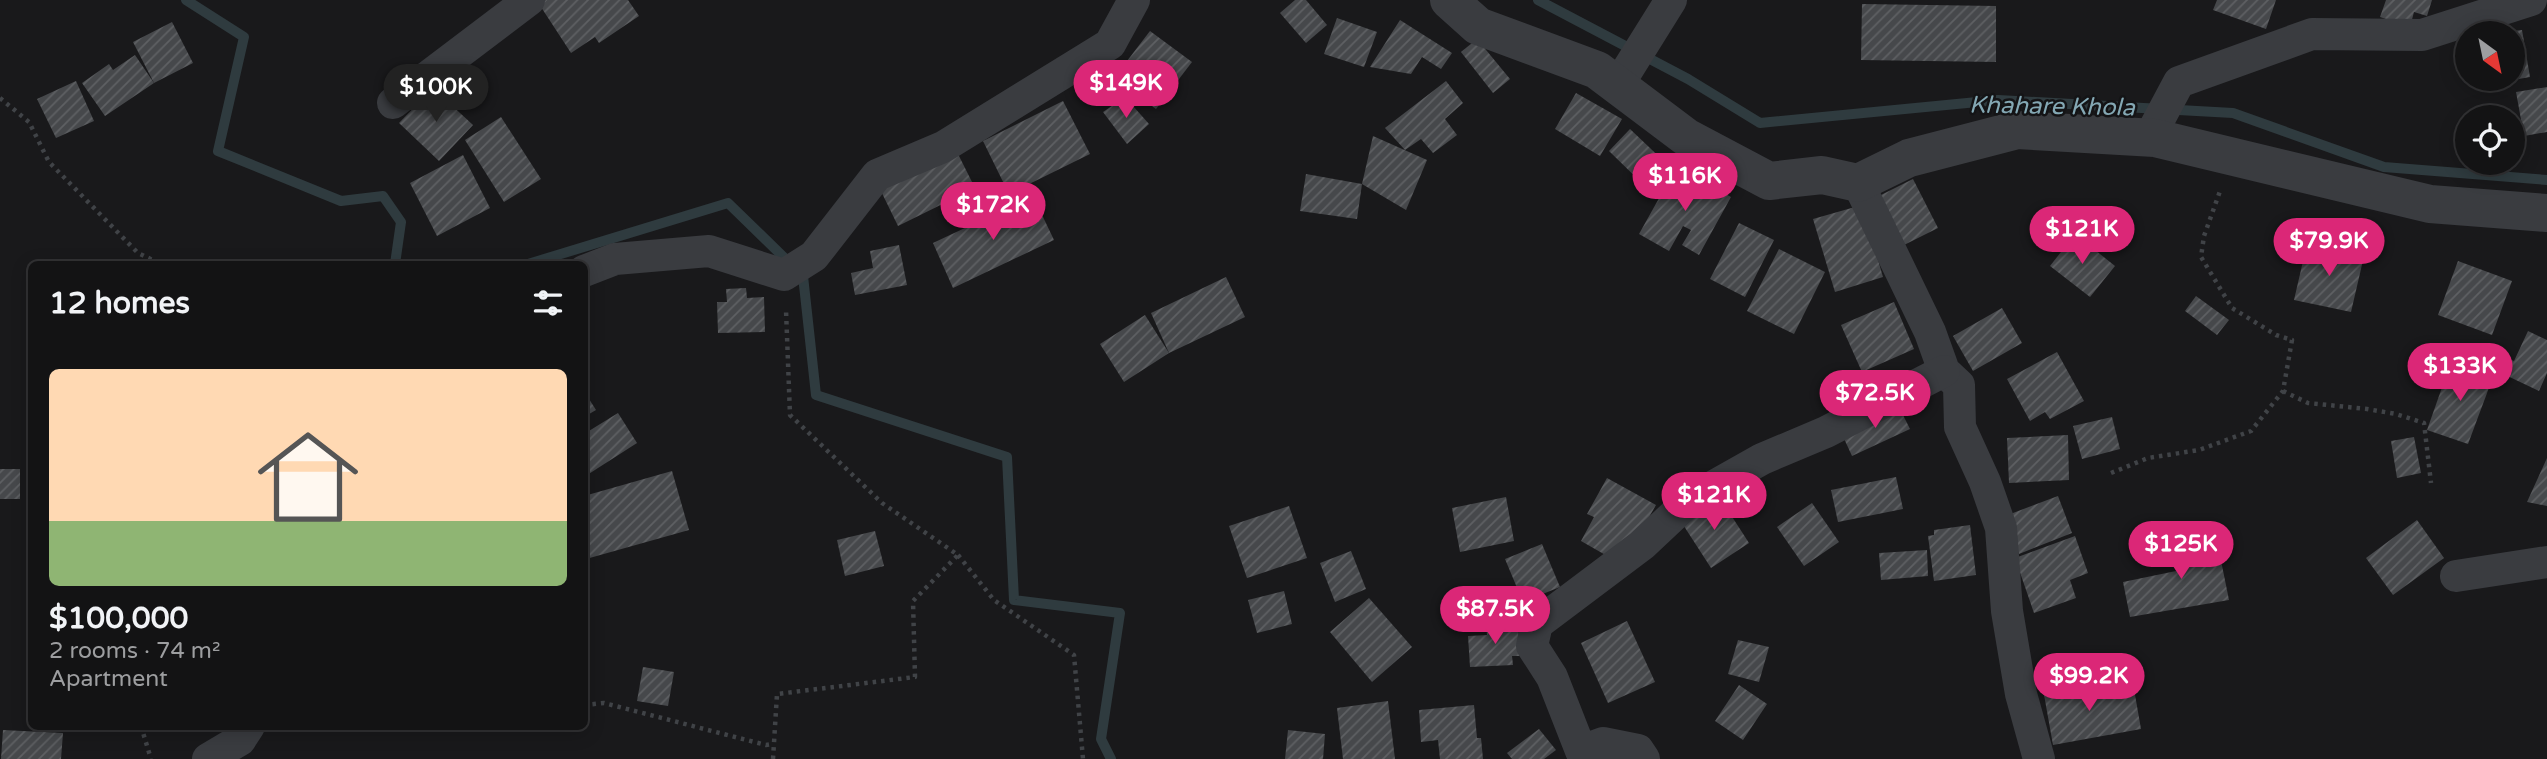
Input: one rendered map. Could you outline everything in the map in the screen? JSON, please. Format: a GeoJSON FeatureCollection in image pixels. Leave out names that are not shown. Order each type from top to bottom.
{"type":"FeatureCollection","features":[{"type":"Feature","properties":{"kind":"street"},"geometry":{"type":"LineString","coordinates":[[393,103],[529,0]]}},
{"type":"Feature","properties":{"kind":"street"},"geometry":{"type":"LineString","coordinates":[[588,269],[615,259],[709,251],[785,275],[814,256],[877,174],[943,147],[1110,44],[1134,0]]}},
{"type":"Feature","properties":{"kind":"street"},"geometry":{"type":"LineString","coordinates":[[1449,0],[1478,26],[1597,70],[1686,137],[1769,181],[1822,175],[1858,183],[1909,158],[2017,130],[2155,133],[2230,156],[2430,204],[2547,214]]}},
{"type":"Feature","properties":{"kind":"street"},"geometry":{"type":"LineString","coordinates":[[1618,85],[1671,0]]}},
{"type":"Feature","properties":{"kind":"street"},"geometry":{"type":"LineString","coordinates":[[2155,133],[2179,82],[2312,34],[2422,35],[2531,0]]}},
{"type":"Feature","properties":{"kind":"street"},"geometry":{"type":"LineString","coordinates":[[1858,183],[1930,332],[1944,371],[1959,385],[1960,427],[1985,482],[2001,528],[2011,635],[2021,694],[2039,759]]}},
{"type":"Feature","properties":{"kind":"street"},"geometry":{"type":"LineString","coordinates":[[1644,759],[1638,750],[1603,743],[1576,755],[1552,677],[1532,646],[1537,624],[1642,545],[1691,499],[1762,459],[1826,432],[1944,371]]}},
{"type":"Feature","properties":{"kind":"street"},"geometry":{"type":"LineString","coordinates":[[2456,576],[2547,562]]}},
{"type":"Feature","properties":{"kind":"street"},"geometry":{"type":"LineString","coordinates":[[208,759],[240,740],[246,730]]}},
{"type":"Feature","properties":{"kind":"path"},"geometry":{"type":"LineString","coordinates":[[0,98],[29,122],[49,162],[138,253],[155,261]]}},
{"type":"Feature","properties":{"kind":"path"},"geometry":{"type":"LineString","coordinates":[[2111,473],[2148,458],[2199,450],[2251,430],[2283,391],[2292,340],[2276,335],[2232,308],[2201,257],[2204,236],[2230,156]]}},
{"type":"Feature","properties":{"kind":"path"},"geometry":{"type":"LineString","coordinates":[[785,275],[790,415],[882,503],[958,555],[994,600],[1074,655],[1083,759]]}},
{"type":"Feature","properties":{"kind":"path"},"geometry":{"type":"LineString","coordinates":[[2283,391],[2308,403],[2367,408],[2424,423],[2431,483]]}},
{"type":"Feature","properties":{"kind":"path"},"geometry":{"type":"LineString","coordinates":[[773,759],[776,694],[915,677],[913,601],[958,555]]}},
{"type":"Feature","properties":{"kind":"path"},"geometry":{"type":"LineString","coordinates":[[588,705],[604,703],[766,745],[772,744]]}},
{"type":"Feature","properties":{"kind":"path"},"geometry":{"type":"LineString","coordinates":[[142,730],[151,759]]}},
{"type":"Feature","properties":{"kind":"building"},"geometry":{"type":"Polygon","coordinates":[[[546,0],[628,0],[639,16],[599,43],[595,37],[571,53],[539,4],[546,0]]]}},
{"type":"Feature","properties":{"kind":"building"},"geometry":{"type":"Polygon","coordinates":[[[1295,0],[1306,0],[1327,25],[1306,43],[1280,13],[1295,0]]]}},
{"type":"Feature","properties":{"kind":"building"},"geometry":{"type":"Polygon","coordinates":[[[2217,0],[2276,0],[2266,29],[2213,10],[2217,0]]]}},
{"type":"Feature","properties":{"kind":"building"},"geometry":{"type":"Polygon","coordinates":[[[2386,0],[2432,0],[2427,16],[2414,12],[2410,27],[2380,17],[2386,0]]]}},
{"type":"Feature","properties":{"kind":"building"},"geometry":{"type":"Polygon","coordinates":[[[1862,4],[1996,6],[1996,62],[1861,60],[1862,4]]]}},
{"type":"Feature","properties":{"kind":"building"},"geometry":{"type":"Polygon","coordinates":[[[1337,18],[1377,32],[1364,67],[1324,54],[1337,18]]]}},
{"type":"Feature","properties":{"kind":"building"},"geometry":{"type":"Polygon","coordinates":[[[1400,20],[1452,53],[1441,69],[1422,57],[1411,74],[1370,67],[1400,20]]]}},
{"type":"Feature","properties":{"kind":"building"},"geometry":{"type":"Polygon","coordinates":[[[172,22],[193,63],[154,83],[133,42],[172,22]]]}},
{"type":"Feature","properties":{"kind":"building"},"geometry":{"type":"Polygon","coordinates":[[[1150,31],[1192,62],[1156,109],[1114,78],[1150,31]]]}},
{"type":"Feature","properties":{"kind":"building"},"geometry":{"type":"Polygon","coordinates":[[[1477,39],[1510,79],[1493,93],[1461,52],[1477,39]]]}},
{"type":"Feature","properties":{"kind":"building"},"geometry":{"type":"Polygon","coordinates":[[[2525,48],[2530,77],[2525,78],[2525,48]]]}},
{"type":"Feature","properties":{"kind":"building"},"geometry":{"type":"Polygon","coordinates":[[[135,55],[154,83],[105,116],[82,83],[109,64],[113,70],[135,55]]]}},
{"type":"Feature","properties":{"kind":"building"},"geometry":{"type":"Polygon","coordinates":[[[76,81],[94,121],[56,138],[37,99],[76,81]]]}},
{"type":"Feature","properties":{"kind":"building"},"geometry":{"type":"Polygon","coordinates":[[[1446,81],[1463,103],[1445,119],[1457,135],[1433,153],[1421,139],[1405,150],[1385,128],[1446,81]]]}},
{"type":"Feature","properties":{"kind":"building"},"geometry":{"type":"Polygon","coordinates":[[[2547,87],[2547,132],[2525,136],[2525,105],[2518,105],[2516,92],[2547,87]]]}},
{"type":"Feature","properties":{"kind":"building"},"geometry":{"type":"Polygon","coordinates":[[[433,88],[473,125],[439,161],[399,123],[433,88]]]}},
{"type":"Feature","properties":{"kind":"building"},"geometry":{"type":"Polygon","coordinates":[[[1576,93],[1622,119],[1600,156],[1555,129],[1576,93]]]}},
{"type":"Feature","properties":{"kind":"building"},"geometry":{"type":"Polygon","coordinates":[[[1125,97],[1149,124],[1127,144],[1103,112],[1125,97]]]}},
{"type":"Feature","properties":{"kind":"building"},"geometry":{"type":"Polygon","coordinates":[[[1063,101],[1090,154],[1009,194],[983,141],[1063,101]]]}},
{"type":"Feature","properties":{"kind":"building"},"geometry":{"type":"Polygon","coordinates":[[[501,117],[541,179],[504,202],[465,140],[501,117]]]}},
{"type":"Feature","properties":{"kind":"building"},"geometry":{"type":"Polygon","coordinates":[[[1630,129],[1671,168],[1649,190],[1609,151],[1630,129]]]}},
{"type":"Feature","properties":{"kind":"building"},"geometry":{"type":"Polygon","coordinates":[[[1373,136],[1427,160],[1406,210],[1362,184],[1373,136]]]}},
{"type":"Feature","properties":{"kind":"building"},"geometry":{"type":"Polygon","coordinates":[[[954,146],[975,188],[898,226],[877,183],[954,146]]]}},
{"type":"Feature","properties":{"kind":"building"},"geometry":{"type":"Polygon","coordinates":[[[463,155],[490,208],[437,236],[410,183],[463,155]]]}},
{"type":"Feature","properties":{"kind":"building"},"geometry":{"type":"Polygon","coordinates":[[[1683,170],[1731,197],[1699,255],[1682,245],[1691,230],[1683,226],[1669,251],[1639,234],[1672,175],[1678,178],[1683,170]]]}},
{"type":"Feature","properties":{"kind":"building"},"geometry":{"type":"Polygon","coordinates":[[[1306,174],[1362,184],[1357,219],[1300,211],[1306,174]]]}},
{"type":"Feature","properties":{"kind":"building"},"geometry":{"type":"Polygon","coordinates":[[[1913,179],[1938,228],[1898,248],[1873,199],[1913,179]]]}},
{"type":"Feature","properties":{"kind":"building"},"geometry":{"type":"Polygon","coordinates":[[[1033,196],[1054,240],[953,288],[933,243],[1033,196]]]}},
{"type":"Feature","properties":{"kind":"building"},"geometry":{"type":"Polygon","coordinates":[[[1862,205],[1883,277],[1835,292],[1813,219],[1862,205]]]}},
{"type":"Feature","properties":{"kind":"building"},"geometry":{"type":"Polygon","coordinates":[[[1739,223],[1774,240],[1745,297],[1710,279],[1739,223]]]}},
{"type":"Feature","properties":{"kind":"building"},"geometry":{"type":"Polygon","coordinates":[[[2075,234],[2115,266],[2090,297],[2050,266],[2075,234]]]}},
{"type":"Feature","properties":{"kind":"building"},"geometry":{"type":"Polygon","coordinates":[[[2307,244],[2364,256],[2351,312],[2294,300],[2307,244]]]}},
{"type":"Feature","properties":{"kind":"building"},"geometry":{"type":"Polygon","coordinates":[[[899,245],[907,285],[855,295],[851,273],[873,268],[870,251],[899,245]]]}},
{"type":"Feature","properties":{"kind":"building"},"geometry":{"type":"Polygon","coordinates":[[[1779,249],[1825,272],[1794,334],[1747,311],[1779,249]]]}},
{"type":"Feature","properties":{"kind":"building"},"geometry":{"type":"Polygon","coordinates":[[[2458,261],[2512,281],[2492,335],[2438,315],[2458,261]]]}},
{"type":"Feature","properties":{"kind":"building"},"geometry":{"type":"Polygon","coordinates":[[[1226,277],[1245,317],[1169,353],[1151,313],[1226,277]]]}},
{"type":"Feature","properties":{"kind":"building"},"geometry":{"type":"Polygon","coordinates":[[[746,288],[747,298],[764,297],[765,332],[718,333],[717,302],[727,302],[726,289],[746,288]]]}},
{"type":"Feature","properties":{"kind":"building"},"geometry":{"type":"Polygon","coordinates":[[[2196,296],[2229,320],[2217,335],[2185,311],[2196,296]]]}},
{"type":"Feature","properties":{"kind":"building"},"geometry":{"type":"Polygon","coordinates":[[[1894,302],[1914,349],[1862,372],[1841,325],[1894,302]]]}},
{"type":"Feature","properties":{"kind":"building"},"geometry":{"type":"Polygon","coordinates":[[[2002,308],[2022,343],[1973,371],[1953,336],[2002,308]]]}},
{"type":"Feature","properties":{"kind":"building"},"geometry":{"type":"Polygon","coordinates":[[[1145,315],[1169,353],[1124,382],[1100,344],[1145,315]]]}},
{"type":"Feature","properties":{"kind":"building"},"geometry":{"type":"Polygon","coordinates":[[[2528,331],[2547,340],[2547,373],[2539,391],[2497,371],[2503,356],[2514,361],[2528,331]]]}},
{"type":"Feature","properties":{"kind":"building"},"geometry":{"type":"Polygon","coordinates":[[[2057,352],[2084,401],[2050,419],[2045,412],[2030,421],[2007,379],[2057,352]]]}},
{"type":"Feature","properties":{"kind":"building"},"geometry":{"type":"Polygon","coordinates":[[[2451,362],[2493,377],[2468,444],[2427,430],[2451,362]]]}},
{"type":"Feature","properties":{"kind":"building"},"geometry":{"type":"Polygon","coordinates":[[[588,397],[596,410],[588,415],[588,397]]]}},
{"type":"Feature","properties":{"kind":"building"},"geometry":{"type":"Polygon","coordinates":[[[1898,405],[1910,429],[1852,456],[1841,432],[1898,405]]]}},
{"type":"Feature","properties":{"kind":"building"},"geometry":{"type":"Polygon","coordinates":[[[618,413],[637,443],[588,474],[588,432],[618,413]]]}},
{"type":"Feature","properties":{"kind":"building"},"geometry":{"type":"Polygon","coordinates":[[[2112,417],[2120,449],[2082,459],[2073,426],[2112,417]]]}},
{"type":"Feature","properties":{"kind":"building"},"geometry":{"type":"Polygon","coordinates":[[[2068,435],[2069,480],[2009,483],[2007,438],[2068,435]]]}},
{"type":"Feature","properties":{"kind":"building"},"geometry":{"type":"Polygon","coordinates":[[[2414,437],[2421,473],[2397,478],[2391,441],[2414,437]]]}},
{"type":"Feature","properties":{"kind":"building"},"geometry":{"type":"Polygon","coordinates":[[[2547,458],[2547,506],[2527,502],[2547,458]]]}},
{"type":"Feature","properties":{"kind":"building"},"geometry":{"type":"Polygon","coordinates":[[[0,469],[20,469],[20,499],[0,499],[0,469]]]}},
{"type":"Feature","properties":{"kind":"building"},"geometry":{"type":"Polygon","coordinates":[[[672,471],[689,530],[588,558],[588,495],[672,471]]]}},
{"type":"Feature","properties":{"kind":"building"},"geometry":{"type":"Polygon","coordinates":[[[1896,477],[1903,509],[1838,522],[1831,490],[1896,477]]]}},
{"type":"Feature","properties":{"kind":"building"},"geometry":{"type":"Polygon","coordinates":[[[1607,478],[1656,505],[1636,540],[1616,561],[1581,541],[1594,517],[1587,514],[1607,478]]]}},
{"type":"Feature","properties":{"kind":"building"},"geometry":{"type":"Polygon","coordinates":[[[1718,495],[1749,543],[1711,568],[1680,520],[1718,495]]]}},
{"type":"Feature","properties":{"kind":"building"},"geometry":{"type":"Polygon","coordinates":[[[2058,496],[2072,533],[2019,554],[2005,516],[2058,496]]]}},
{"type":"Feature","properties":{"kind":"building"},"geometry":{"type":"Polygon","coordinates":[[[1506,497],[1514,541],[1460,552],[1452,508],[1506,497]]]}},
{"type":"Feature","properties":{"kind":"building"},"geometry":{"type":"Polygon","coordinates":[[[1812,503],[1839,542],[1804,566],[1777,527],[1812,503]]]}},
{"type":"Feature","properties":{"kind":"building"},"geometry":{"type":"Polygon","coordinates":[[[1289,506],[1307,558],[1247,578],[1229,526],[1289,506]]]}},
{"type":"Feature","properties":{"kind":"building"},"geometry":{"type":"Polygon","coordinates":[[[2417,520],[2444,558],[2393,595],[2366,558],[2417,520]]]}},
{"type":"Feature","properties":{"kind":"building"},"geometry":{"type":"Polygon","coordinates":[[[1970,525],[1976,575],[1934,581],[1928,536],[1934,535],[1934,530],[1970,525]]]}},
{"type":"Feature","properties":{"kind":"building"},"geometry":{"type":"Polygon","coordinates":[[[875,531],[884,566],[845,576],[837,540],[875,531]]]}},
{"type":"Feature","properties":{"kind":"building"},"geometry":{"type":"Polygon","coordinates":[[[2075,536],[2088,573],[2070,580],[2076,598],[2034,613],[2015,558],[2075,536]]]}},
{"type":"Feature","properties":{"kind":"building"},"geometry":{"type":"Polygon","coordinates":[[[2216,536],[2229,600],[2130,617],[2123,582],[2176,571],[2171,545],[2216,536]]]}},
{"type":"Feature","properties":{"kind":"building"},"geometry":{"type":"Polygon","coordinates":[[[1542,544],[1560,587],[1523,602],[1505,559],[1542,544]]]}},
{"type":"Feature","properties":{"kind":"building"},"geometry":{"type":"Polygon","coordinates":[[[1927,550],[1928,576],[1881,580],[1879,553],[1927,550]]]}},
{"type":"Feature","properties":{"kind":"building"},"geometry":{"type":"Polygon","coordinates":[[[1351,551],[1366,589],[1335,602],[1320,563],[1351,551]]]}},
{"type":"Feature","properties":{"kind":"building"},"geometry":{"type":"Polygon","coordinates":[[[1284,591],[1292,624],[1257,633],[1248,600],[1284,591]]]}},
{"type":"Feature","properties":{"kind":"building"},"geometry":{"type":"Polygon","coordinates":[[[1369,598],[1412,647],[1372,682],[1330,632],[1369,598]]]}},
{"type":"Feature","properties":{"kind":"building"},"geometry":{"type":"Polygon","coordinates":[[[1627,621],[1655,682],[1608,703],[1581,643],[1627,621]]]}},
{"type":"Feature","properties":{"kind":"building"},"geometry":{"type":"Polygon","coordinates":[[[1518,623],[1520,656],[1512,656],[1513,665],[1470,667],[1468,636],[1487,635],[1486,625],[1518,623]]]}},
{"type":"Feature","properties":{"kind":"building"},"geometry":{"type":"Polygon","coordinates":[[[1738,640],[1769,647],[1759,682],[1728,674],[1738,640]]]}},
{"type":"Feature","properties":{"kind":"building"},"geometry":{"type":"Polygon","coordinates":[[[643,667],[674,672],[668,706],[637,701],[643,667]]]}},
{"type":"Feature","properties":{"kind":"building"},"geometry":{"type":"Polygon","coordinates":[[[2089,680],[2092,697],[2134,689],[2141,729],[2053,745],[2043,689],[2089,680]]]}},
{"type":"Feature","properties":{"kind":"building"},"geometry":{"type":"Polygon","coordinates":[[[1739,685],[1767,704],[1743,740],[1715,721],[1739,685]]]}},
{"type":"Feature","properties":{"kind":"building"},"geometry":{"type":"Polygon","coordinates":[[[1388,701],[1395,759],[1343,759],[1337,708],[1388,701]]]}},
{"type":"Feature","properties":{"kind":"building"},"geometry":{"type":"Polygon","coordinates":[[[1474,705],[1477,738],[1481,738],[1483,759],[1440,759],[1438,740],[1421,742],[1419,710],[1474,705]]]}},
{"type":"Feature","properties":{"kind":"building"},"geometry":{"type":"Polygon","coordinates":[[[1539,729],[1556,750],[1544,759],[1512,759],[1507,753],[1539,729]]]}},
{"type":"Feature","properties":{"kind":"building"},"geometry":{"type":"Polygon","coordinates":[[[3,730],[63,733],[61,759],[1,759],[3,730]]]}},
{"type":"Feature","properties":{"kind":"building"},"geometry":{"type":"Polygon","coordinates":[[[1288,730],[1325,734],[1323,759],[1285,759],[1288,730]]]}},
{"type":"Feature","properties":{"kind":"waterway"},"geometry":{"type":"LineString","coordinates":[[186,0],[244,37],[218,151],[341,201],[383,196],[401,222],[395,261]]}},
{"type":"Feature","properties":{"kind":"waterway","name":"Khahare Khola"},"geometry":{"type":"LineString","coordinates":[[1538,0],[1688,79],[1760,123],[1998,100],[2233,113],[2384,167],[2547,180]]}},
{"type":"Feature","properties":{"kind":"waterway"},"geometry":{"type":"LineString","coordinates":[[538,261],[728,203],[803,276],[816,395],[1007,457],[1014,600],[1120,613],[1101,739],[1111,759]]}}]}
